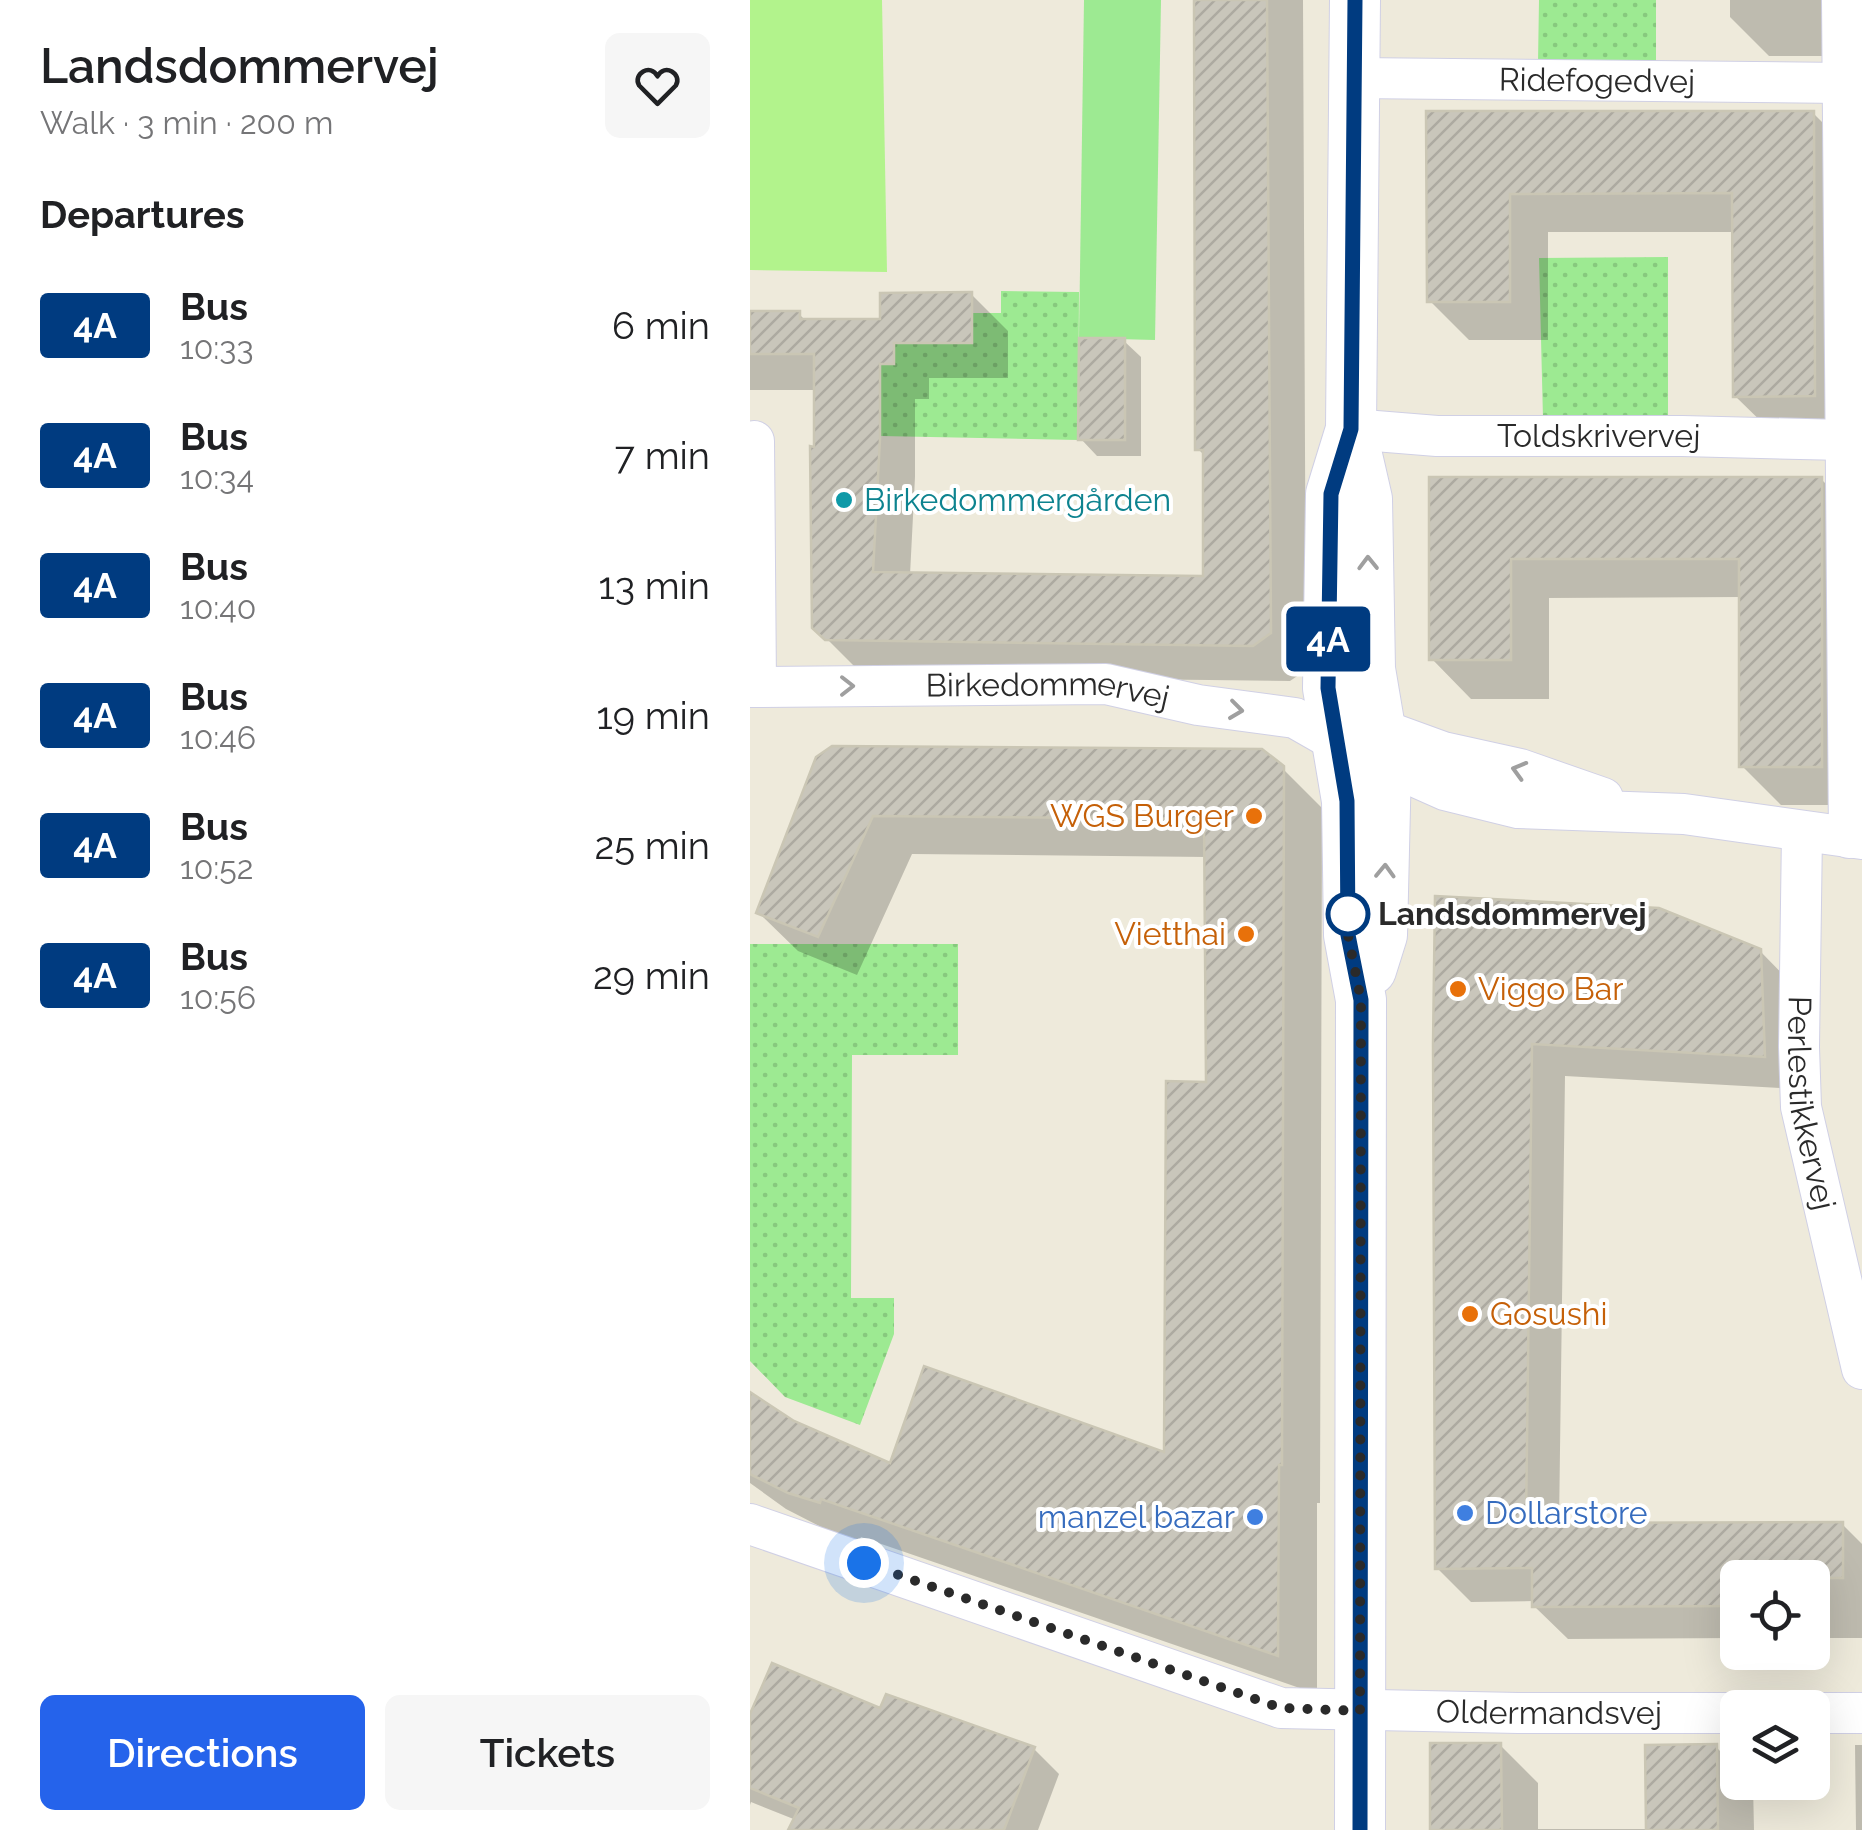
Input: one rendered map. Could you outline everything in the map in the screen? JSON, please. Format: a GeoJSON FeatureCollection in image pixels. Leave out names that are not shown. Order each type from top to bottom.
{"type":"FeatureCollection","features":[{"type":"Feature","properties":{"kind":"street"},"geometry":{"type":"LineString","coordinates":[[1355,0],[1351,429],[1331,494],[1328,688],[1368,745],[1445,790],[1518,808],[1684,814],[1856,838],[1844,440],[1842,0]]}},
{"type":"Feature","properties":{"kind":"street","name":"Ridefogedvej"},"geometry":{"type":"LineString","coordinates":[[1355,78],[1843,83]]}},
{"type":"Feature","properties":{"kind":"street","name":"Toldskrivervej"},"geometry":{"type":"LineString","coordinates":[[1351,429],[1437,436],[1844,440]]}},
{"type":"Feature","properties":{"kind":"street"},"geometry":{"type":"LineString","coordinates":[[753,686],[754,442]]}},
{"type":"Feature","properties":{"kind":"street","name":"Birkedommervej"},"geometry":{"type":"LineString","coordinates":[[753,686],[1106,684],[1198,705],[1295,718],[1368,745]]}},
{"type":"Feature","properties":{"kind":"street"},"geometry":{"type":"LineString","coordinates":[[1360,1830],[1361,1000],[1348,935],[1347,801],[1368,745]]}},
{"type":"Feature","properties":{"kind":"street","name":"Perlestikkervej"},"geometry":{"type":"LineString","coordinates":[[1802,832],[1799,1048],[1802,1107],[1862,1369]]}},
{"type":"Feature","properties":{"kind":"street","name":"Oldermandsvej"},"geometry":{"type":"LineString","coordinates":[[750,1524],[1281,1708],[1720,1714]]}},
{"type":"Feature","properties":{"kind":"street"},"geometry":{"type":"LineString","coordinates":[[1830,1714],[1862,1714]]}},
{"type":"Feature","properties":{"kind":"green space"},"geometry":{"type":"Polygon","coordinates":[[[750,0],[882,0],[887,272],[750,270],[750,0]]]}},
{"type":"Feature","properties":{"kind":"green space"},"geometry":{"type":"Polygon","coordinates":[[[1084,0],[1161,0],[1155,340],[1079,338],[1084,0]]]}},
{"type":"Feature","properties":{"kind":"green space"},"geometry":{"type":"Polygon","coordinates":[[[1539,0],[1656,0],[1656,62],[1538,62],[1539,0]]]}},
{"type":"Feature","properties":{"kind":"green space"},"geometry":{"type":"Polygon","coordinates":[[[1668,257],[1668,418],[1543,419],[1539,258],[1668,257]]]}},
{"type":"Feature","properties":{"kind":"green space"},"geometry":{"type":"Polygon","coordinates":[[[1001,291],[1079,292],[1078,440],[880,436],[880,364],[894,334],[972,343],[972,313],[1001,313],[1001,291]]]}},
{"type":"Feature","properties":{"kind":"green space"},"geometry":{"type":"Polygon","coordinates":[[[750,944],[958,944],[958,1055],[852,1055],[851,1298],[894,1298],[894,1334],[860,1425],[785,1397],[750,1361],[750,944]]]}},
{"type":"Feature","properties":{"kind":"building"},"geometry":{"type":"Polygon","coordinates":[[[1194,0],[1267,0],[1271,633],[1253,646],[825,640],[812,628],[810,446],[814,447],[814,354],[750,354],[750,311],[800,311],[800,319],[880,319],[880,293],[972,292],[972,343],[894,343],[894,364],[880,364],[873,572],[1203,576],[1203,450],[1195,450],[1194,0]]]}},
{"type":"Feature","properties":{"kind":"building"},"geometry":{"type":"Polygon","coordinates":[[[1426,111],[1814,111],[1815,396],[1733,397],[1732,193],[1510,194],[1510,302],[1427,302],[1426,111]]]}},
{"type":"Feature","properties":{"kind":"building"},"geometry":{"type":"Polygon","coordinates":[[[1079,338],[1125,338],[1125,440],[1078,440],[1079,338]]]}},
{"type":"Feature","properties":{"kind":"building"},"geometry":{"type":"Polygon","coordinates":[[[1429,477],[1822,477],[1822,767],[1739,767],[1739,559],[1511,559],[1511,660],[1429,660],[1429,477]]]}},
{"type":"Feature","properties":{"kind":"building"},"geometry":{"type":"Polygon","coordinates":[[[832,746],[1262,749],[1284,766],[1278,1656],[821,1499],[820,1503],[788,1493],[750,1474],[750,1392],[794,1421],[890,1463],[924,1366],[1164,1452],[1166,1081],[1206,1082],[1204,819],[873,816],[818,937],[756,913],[816,757],[832,746]]]}},
{"type":"Feature","properties":{"kind":"building"},"geometry":{"type":"Polygon","coordinates":[[[1435,896],[1659,908],[1761,949],[1765,1057],[1532,1044],[1526,1523],[1843,1522],[1843,1578],[1830,1578],[1830,1560],[1720,1560],[1720,1606],[1532,1607],[1532,1568],[1435,1569],[1435,896]]]}},
{"type":"Feature","properties":{"kind":"building"},"geometry":{"type":"Polygon","coordinates":[[[772,1663],[880,1708],[886,1694],[1035,1747],[1004,1830],[788,1830],[799,1808],[750,1788],[750,1714],[772,1663]]]}},
{"type":"Feature","properties":{"kind":"building"},"geometry":{"type":"Polygon","coordinates":[[[1430,1743],[1501,1743],[1502,1830],[1430,1830],[1430,1743]]]}},
{"type":"Feature","properties":{"kind":"building"},"geometry":{"type":"Polygon","coordinates":[[[1717,1744],[1718,1830],[1646,1830],[1645,1745],[1717,1744]]]}},
{"type":"Feature","properties":{"kind":"bus line","name":"4A"},"geometry":{"type":"LineString","coordinates":[[1355,0],[1351,429],[1331,494],[1328,688],[1347,801],[1348,935],[1361,1000],[1360,1830]]}},
{"type":"Feature","properties":{"kind":"place","name":"Birkedommergården"},"geometry":{"type":"Point","coordinates":[844,500]}},
{"type":"Feature","properties":{"kind":"place","name":"WGS Burger"},"geometry":{"type":"Point","coordinates":[1254,816]}},
{"type":"Feature","properties":{"kind":"place","name":"Landsdommervej"},"geometry":{"type":"Point","coordinates":[1348,914]}},
{"type":"Feature","properties":{"kind":"place","name":"Vietthai"},"geometry":{"type":"Point","coordinates":[1246,934]}},
{"type":"Feature","properties":{"kind":"place","name":"Viggo Bar"},"geometry":{"type":"Point","coordinates":[1458,989]}},
{"type":"Feature","properties":{"kind":"place","name":"Gosushi"},"geometry":{"type":"Point","coordinates":[1470,1314]}},
{"type":"Feature","properties":{"kind":"place","name":"Dollarstore"},"geometry":{"type":"Point","coordinates":[1465,1513]}},
{"type":"Feature","properties":{"kind":"place","name":"manzel bazar"},"geometry":{"type":"Point","coordinates":[1255,1517]}},
{"type":"Feature","properties":{"kind":"route"},"geometry":{"type":"LineString","coordinates":[[864,1563],[1281,1708],[1360,1711],[1361,1000],[1348,935],[1348,914]]}}]}
